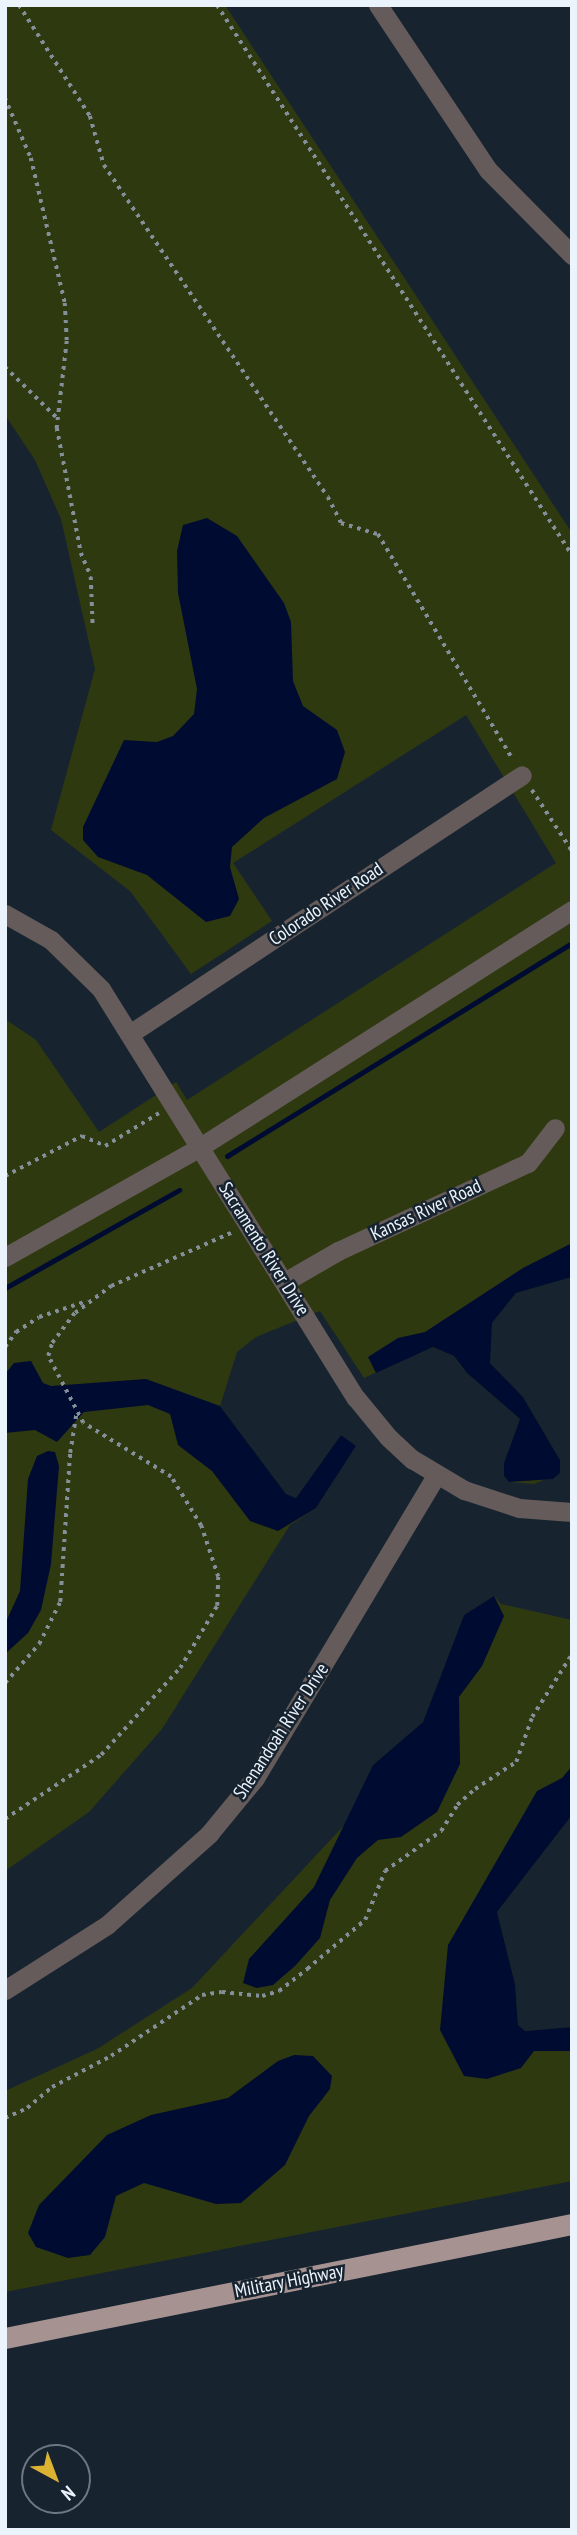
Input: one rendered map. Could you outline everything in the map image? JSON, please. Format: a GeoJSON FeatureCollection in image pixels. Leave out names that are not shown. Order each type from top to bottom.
{"type":"FeatureCollection","features":[{"type":"Feature","properties":{"kind":"main road","name":"Military Highway"},"geometry":{"type":"LineString","coordinates":[[5,2338],[572,2224]]}},
{"type":"Feature","properties":{"kind":"street"},"geometry":{"type":"LineString","coordinates":[[378,5],[488,170],[572,255]]}},
{"type":"Feature","properties":{"kind":"street","name":"Colorado River Road"},"geometry":{"type":"LineString","coordinates":[[131,1033],[522,775]]}},
{"type":"Feature","properties":{"kind":"street"},"geometry":{"type":"LineString","coordinates":[[5,1257],[200,1147],[572,910]]}},
{"type":"Feature","properties":{"kind":"street","name":"Sacramento River Drive"},"geometry":{"type":"LineString","coordinates":[[5,914],[71,956],[101,989],[286,1281],[356,1398],[388,1437],[436,1475],[499,1504],[572,1512]]}},
{"type":"Feature","properties":{"kind":"street","name":"Kansas River Road"},"geometry":{"type":"LineString","coordinates":[[286,1281],[338,1251],[528,1163],[555,1128]]}},
{"type":"Feature","properties":{"kind":"street","name":"Shenandoah River Drive"},"geometry":{"type":"LineString","coordinates":[[5,1990],[107,1925],[209,1834],[255,1778],[436,1475]]}},
{"type":"Feature","properties":{"kind":"path"},"geometry":{"type":"LineString","coordinates":[[19,5],[89,116],[104,166],[328,497],[341,523],[378,534],[522,775],[572,851]]}},
{"type":"Feature","properties":{"kind":"path"},"geometry":{"type":"LineString","coordinates":[[217,5],[572,555]]}},
{"type":"Feature","properties":{"kind":"path"},"geometry":{"type":"LineString","coordinates":[[5,98],[30,158],[65,303],[67,341],[57,418],[81,553],[91,577],[93,628]]}},
{"type":"Feature","properties":{"kind":"path"},"geometry":{"type":"LineString","coordinates":[[5,367],[57,418]]}},
{"type":"Feature","properties":{"kind":"path"},"geometry":{"type":"LineString","coordinates":[[5,1176],[82,1136],[104,1146],[173,1104]]}},
{"type":"Feature","properties":{"kind":"path"},"geometry":{"type":"LineString","coordinates":[[5,1819],[101,1755],[180,1668],[217,1606],[218,1577],[205,1537],[171,1477],[76,1415],[48,1356],[52,1343],[75,1313],[92,1300],[150,1266],[250,1225]]}},
{"type":"Feature","properties":{"kind":"path"},"geometry":{"type":"LineString","coordinates":[[5,1346],[16,1332],[39,1317],[92,1300]]}},
{"type":"Feature","properties":{"kind":"path"},"geometry":{"type":"LineString","coordinates":[[5,1683],[39,1644],[60,1602],[70,1453],[76,1415]]}},
{"type":"Feature","properties":{"kind":"path"},"geometry":{"type":"LineString","coordinates":[[5,2118],[27,2109],[52,2087],[111,2056],[202,1996],[222,1992],[262,1996],[279,1991],[307,1969],[365,1920],[385,1871],[441,1831],[457,1805],[475,1789],[516,1762],[533,1717],[572,1654]]}},
{"type":"Feature","properties":{"kind":"green space"},"geometry":{"type":"Polygon","coordinates":[[[5,5],[225,5],[572,533],[572,1277],[516,1293],[492,1323],[490,1363],[523,1397],[560,1460],[560,1473],[534,1484],[509,1482],[504,1476],[504,1463],[520,1419],[467,1373],[454,1356],[433,1347],[364,1378],[320,1311],[256,1337],[237,1352],[220,1406],[286,1494],[296,1498],[341,1435],[356,1446],[316,1508],[290,1525],[162,1729],[89,1812],[5,1871],[5,1019],[36,1040],[99,1132],[176,1082],[187,1100],[556,863],[466,715],[233,863],[272,921],[191,974],[130,891],[51,830],[95,669],[61,519],[35,460],[5,415],[5,5]]]}},
{"type":"Feature","properties":{"kind":"green space"},"geometry":{"type":"Polygon","coordinates":[[[494,1596],[501,1604],[572,1620],[572,1815],[497,1912],[515,1984],[518,2025],[525,2031],[572,2027],[572,2181],[5,2292],[5,2091],[97,2049],[192,1988],[350,1819],[373,1765],[423,1722],[464,1615],[494,1596]]]}},
{"type":"Feature","properties":{"kind":"water"},"geometry":{"type":"Polygon","coordinates":[[[207,518],[237,536],[284,603],[291,622],[293,681],[303,706],[337,730],[345,752],[337,779],[264,818],[232,847],[230,867],[239,899],[230,916],[206,922],[147,875],[98,857],[83,840],[83,827],[124,740],[157,742],[173,736],[194,714],[197,689],[178,593],[177,551],[183,525],[207,518]]]}},
{"type":"Feature","properties":{"kind":"water"},"geometry":{"type":"Polygon","coordinates":[[[572,1243],[572,1277],[516,1293],[492,1323],[490,1363],[523,1397],[560,1460],[560,1473],[553,1479],[509,1482],[504,1476],[504,1463],[520,1419],[467,1373],[454,1356],[433,1347],[376,1373],[368,1357],[398,1338],[425,1332],[523,1268],[572,1243]]]}},
{"type":"Feature","properties":{"kind":"water"},"geometry":{"type":"Polygon","coordinates":[[[31,1361],[43,1383],[51,1386],[146,1379],[220,1406],[286,1494],[296,1498],[341,1435],[356,1446],[316,1508],[278,1531],[250,1521],[212,1471],[178,1445],[170,1414],[148,1405],[84,1412],[57,1442],[35,1430],[5,1433],[5,1374],[14,1363],[31,1361]]]}},
{"type":"Feature","properties":{"kind":"water"},"geometry":{"type":"Polygon","coordinates":[[[48,1451],[55,1452],[59,1466],[51,1564],[41,1610],[28,1633],[5,1654],[5,1624],[20,1591],[28,1479],[37,1456],[48,1451]]]}},
{"type":"Feature","properties":{"kind":"water"},"geometry":{"type":"Polygon","coordinates":[[[494,1596],[504,1616],[482,1666],[459,1697],[460,1764],[437,1812],[401,1837],[378,1840],[357,1858],[330,1900],[320,1938],[295,1966],[273,1985],[257,1988],[243,1983],[249,1959],[314,1887],[373,1765],[423,1722],[464,1615],[494,1596]]]}},
{"type":"Feature","properties":{"kind":"water"},"geometry":{"type":"Polygon","coordinates":[[[572,1766],[572,1815],[497,1912],[515,1984],[518,2025],[525,2031],[572,2027],[572,2051],[534,2051],[521,2068],[487,2079],[464,2076],[440,2030],[448,1945],[537,1791],[562,1778],[572,1766]]]}},
{"type":"Feature","properties":{"kind":"water"},"geometry":{"type":"Polygon","coordinates":[[[294,2055],[313,2056],[332,2076],[330,2089],[309,2116],[285,2165],[241,2203],[216,2204],[144,2183],[116,2196],[105,2237],[90,2255],[68,2258],[36,2247],[28,2233],[39,2205],[107,2135],[151,2115],[228,2098],[278,2061],[294,2055]]]}},
{"type":"Feature","properties":{"kind":"waterway"},"geometry":{"type":"LineString","coordinates":[[227,1156],[572,943]]}},
{"type":"Feature","properties":{"kind":"waterway"},"geometry":{"type":"LineString","coordinates":[[5,1288],[179,1190]]}}]}
